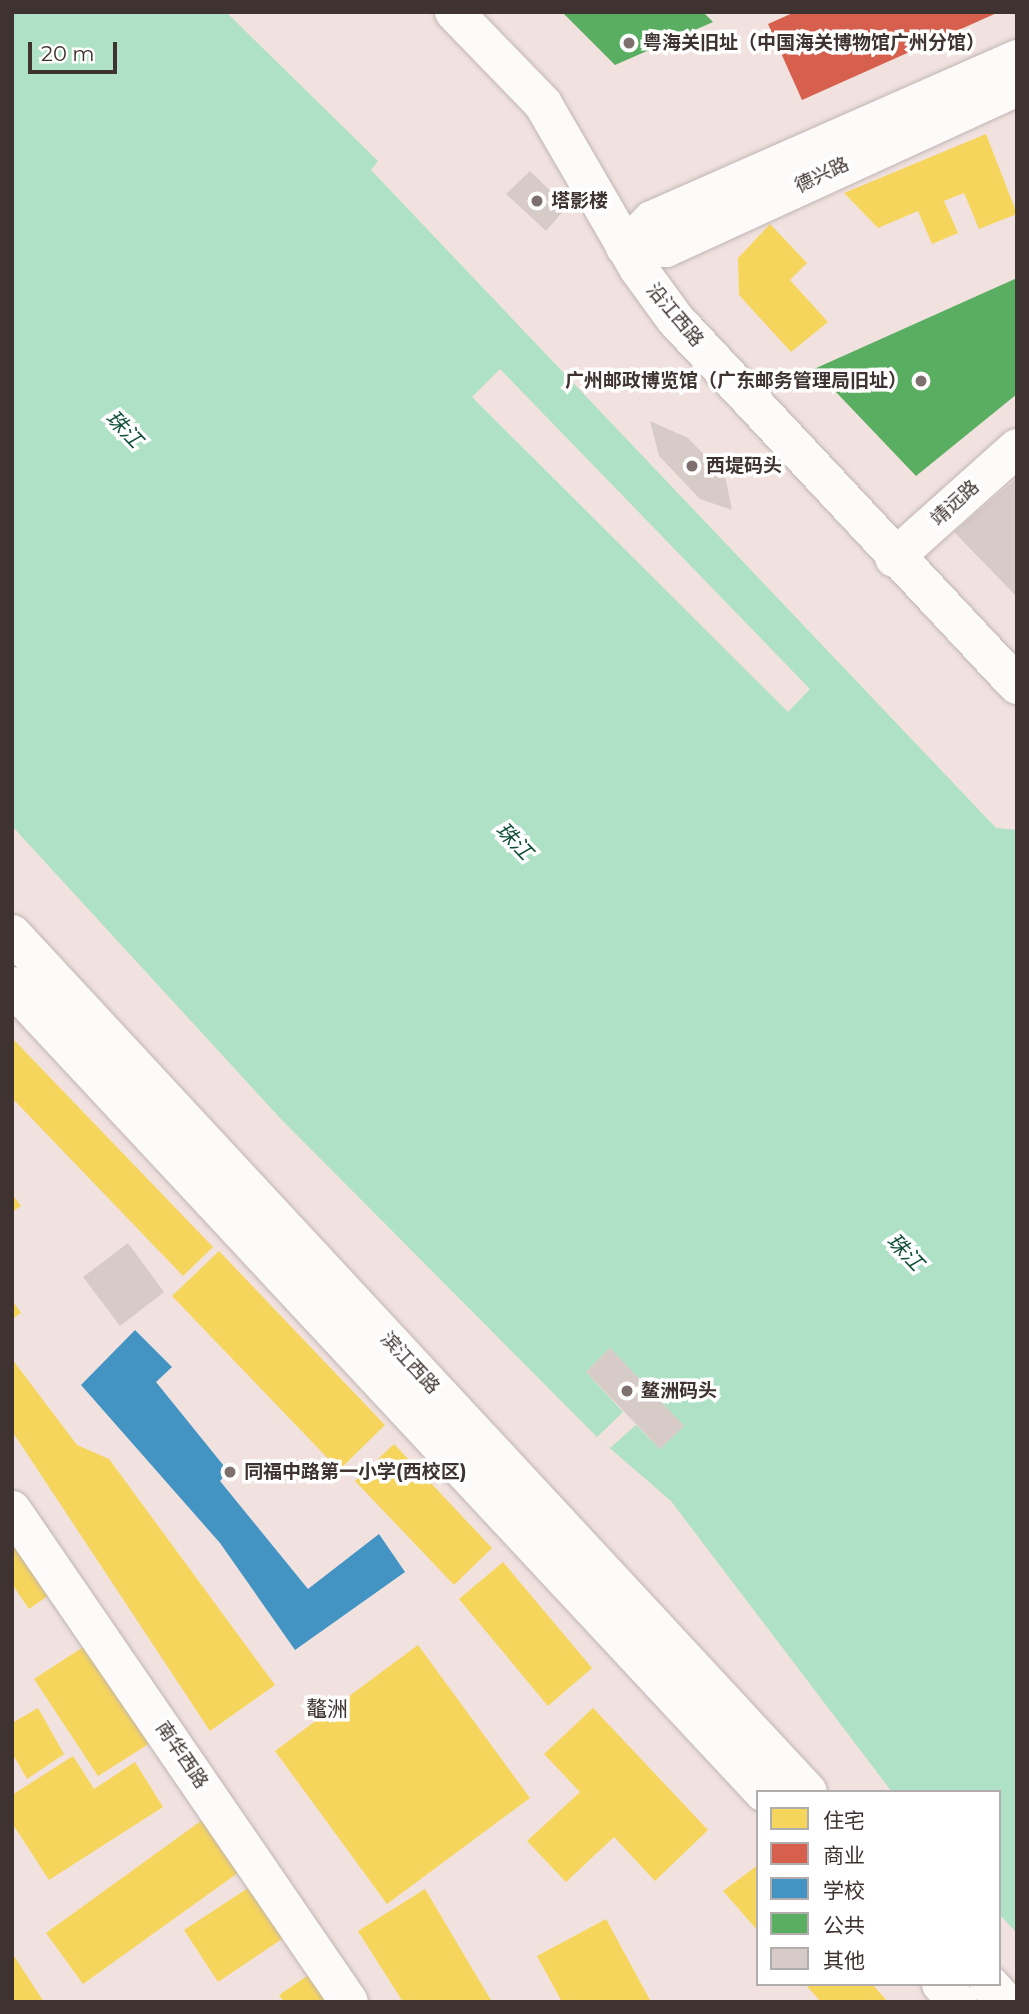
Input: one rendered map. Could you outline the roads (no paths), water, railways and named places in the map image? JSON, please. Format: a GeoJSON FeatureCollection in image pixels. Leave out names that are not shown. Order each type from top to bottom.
{"type":"FeatureCollection","features":[{"type":"Feature","properties":{"kind":"main road","name":"沿江西路"},"geometry":{"type":"LineString","coordinates":[[454,12],[543,104],[625,247],[676,319],[894,558],[1017,685]]}},
{"type":"Feature","properties":{"kind":"main road"},"geometry":{"type":"LineString","coordinates":[[625,247],[652,220],[1017,59]]}},
{"type":"Feature","properties":{"kind":"main road","name":"德兴路"},"geometry":{"type":"LineString","coordinates":[[625,247],[666,248],[1017,87]]}},
{"type":"Feature","properties":{"kind":"main road","name":"靖远路"},"geometry":{"type":"LineString","coordinates":[[894,558],[1017,448]]}},
{"type":"Feature","properties":{"kind":"main road","name":"滨江西路"},"geometry":{"type":"LineString","coordinates":[[12,934],[806,1790]]}},
{"type":"Feature","properties":{"kind":"main road","name":"滨江西路"},"geometry":{"type":"LineString","coordinates":[[12,986],[760,1790]]}},
{"type":"Feature","properties":{"kind":"main road","name":"南华西路"},"geometry":{"type":"LineString","coordinates":[[12,1510],[349,2002]]}},
{"type":"Feature","properties":{"kind":"main road"},"geometry":{"type":"LineString","coordinates":[[943,1986],[958,2002]]}},
{"type":"Feature","properties":{"kind":"main road"},"geometry":{"type":"LineString","coordinates":[[991,1986],[1005,2002]]}},
{"type":"Feature","properties":{"kind":"water","name":"珠江"},"geometry":{"type":"Polygon","coordinates":[[[12,12],[226,12],[378,161],[371,170],[996,828],[1017,830],[1017,1933],[1001,1916],[1001,1790],[890,1790],[671,1501],[597,1437],[280,1118],[12,826],[12,12]]]}},
{"type":"Feature","properties":{"kind":"place","name":"粤海关旧址（中国海关博物馆广州分馆）"},"geometry":{"type":"Point","coordinates":[629,43]}},
{"type":"Feature","properties":{"kind":"place","name":"塔影楼"},"geometry":{"type":"Point","coordinates":[537,201]}},
{"type":"Feature","properties":{"kind":"place","name":"广州邮政博览馆（广东邮务管理局旧址）"},"geometry":{"type":"Point","coordinates":[921,381]}},
{"type":"Feature","properties":{"kind":"place","name":"西堤码头"},"geometry":{"type":"Point","coordinates":[692,466]}},
{"type":"Feature","properties":{"kind":"place","name":"鳌洲码头"},"geometry":{"type":"Point","coordinates":[627,1391]}},
{"type":"Feature","properties":{"kind":"place","name":"同福中路第一小学(西校区)"},"geometry":{"type":"Point","coordinates":[230,1472]}},
{"type":"Feature","properties":{"kind":"district","name":"鼇洲"},"geometry":{"type":"Point","coordinates":[327,1709]}}]}
